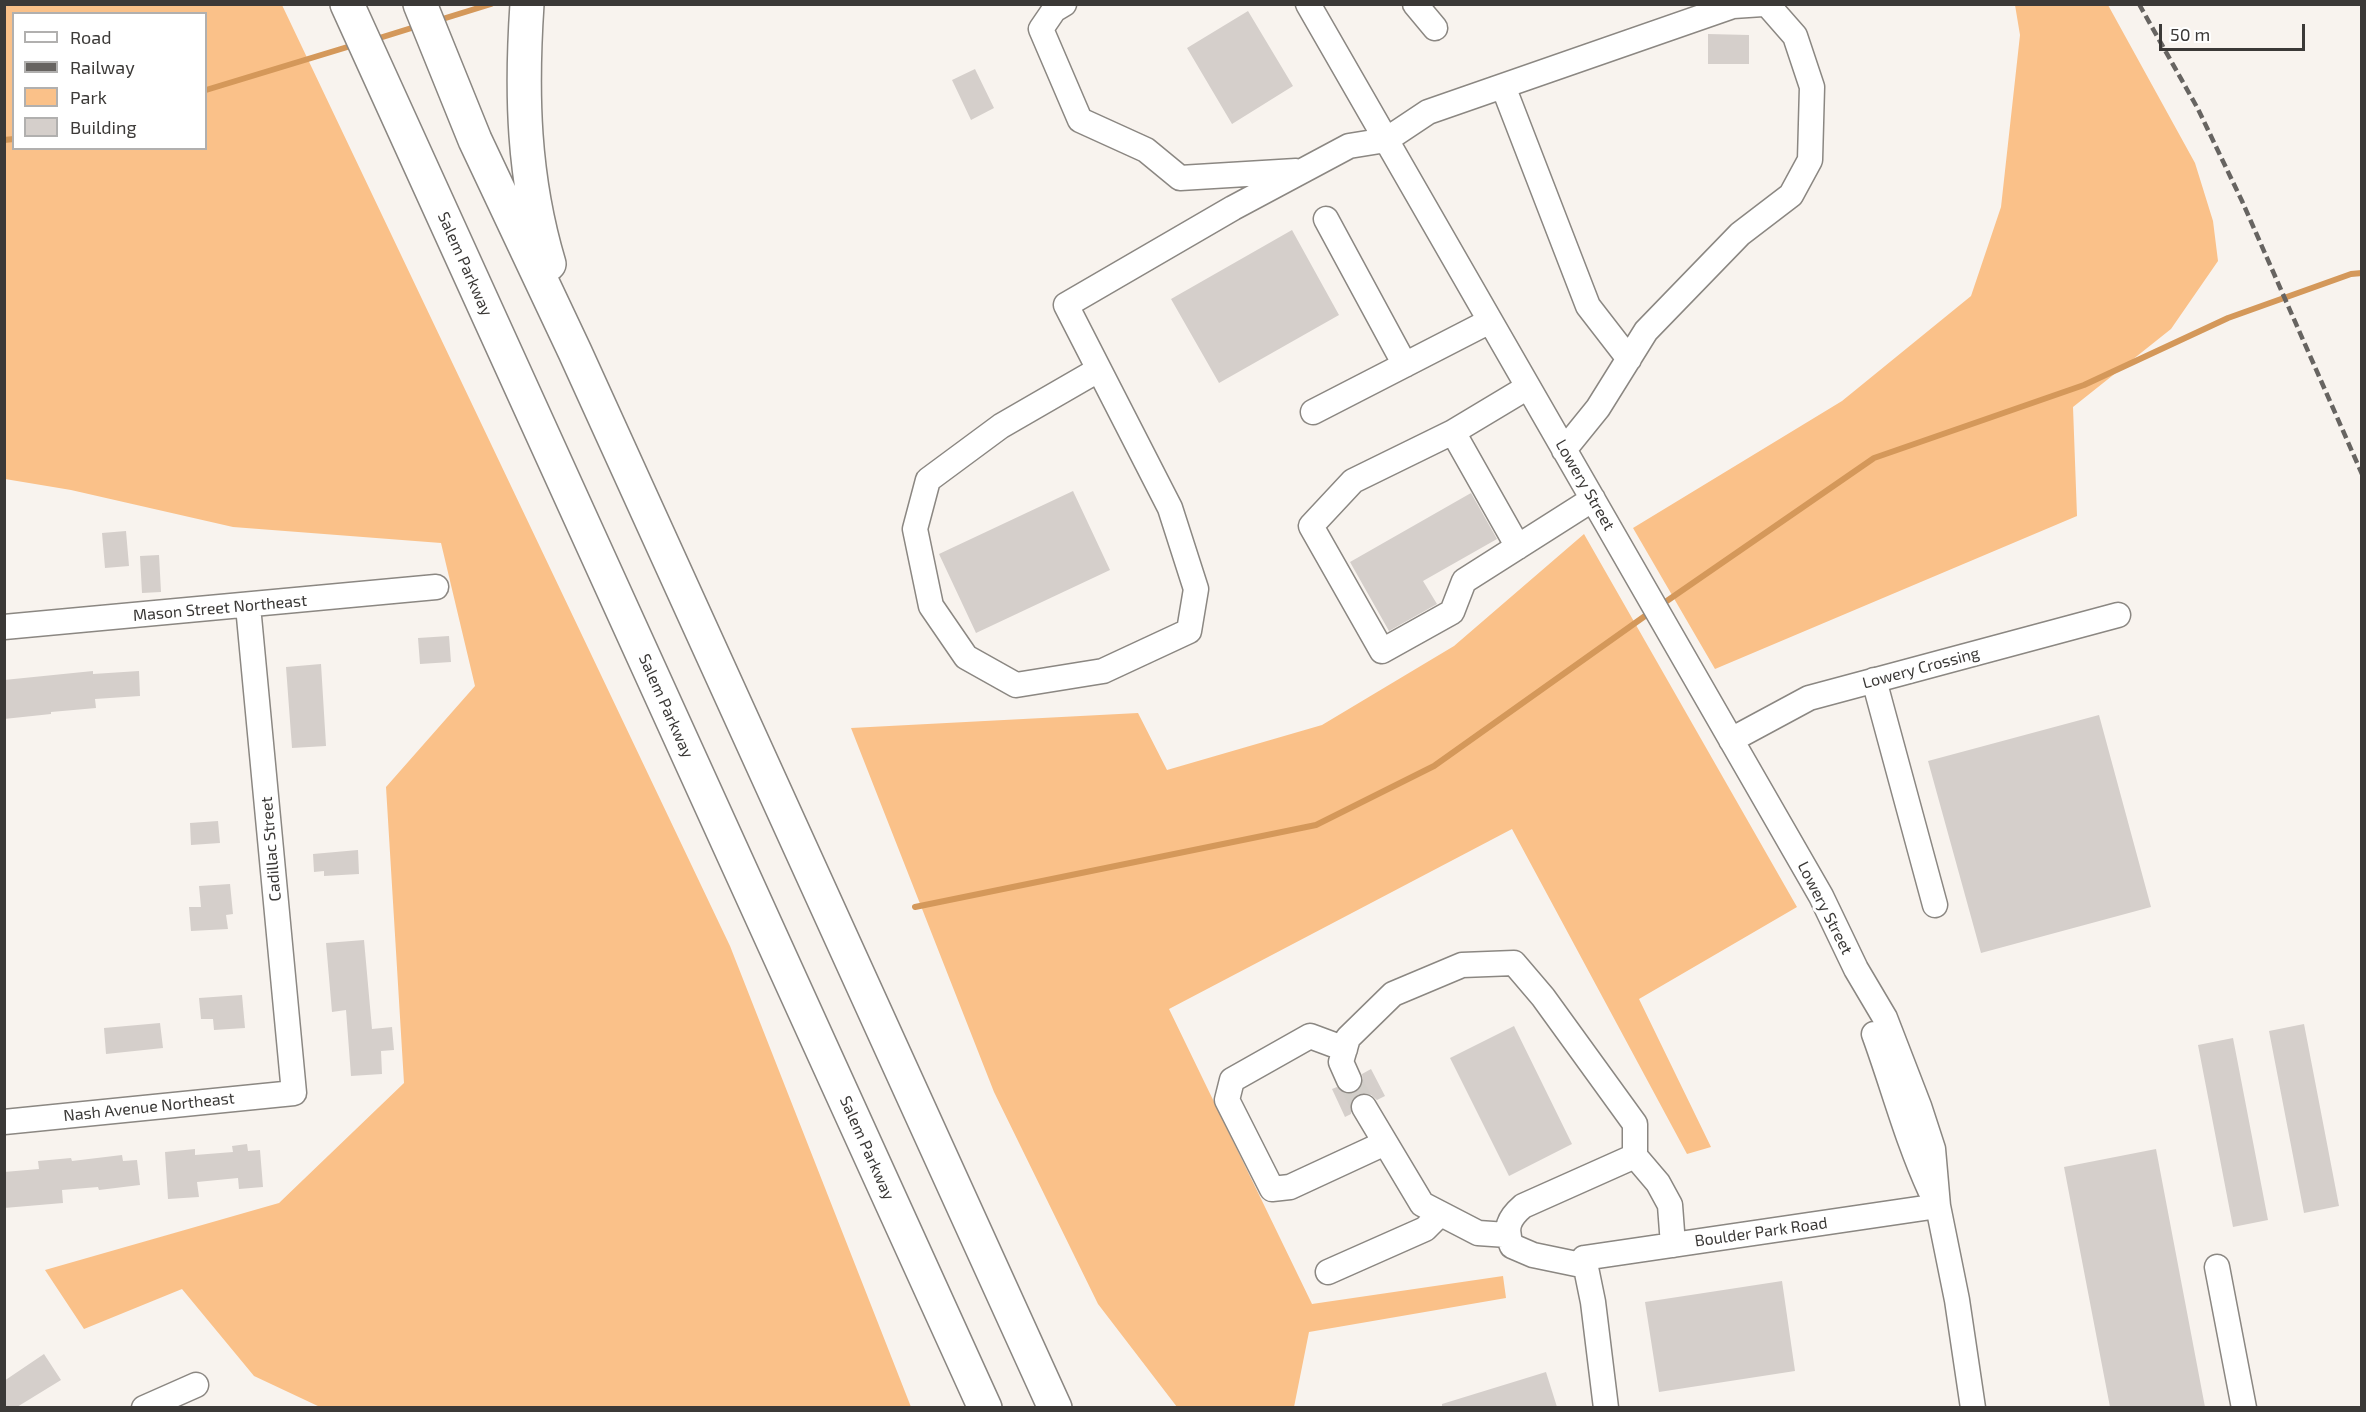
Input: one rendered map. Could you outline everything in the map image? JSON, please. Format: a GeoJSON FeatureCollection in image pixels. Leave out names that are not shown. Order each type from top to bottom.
{"type":"FeatureCollection","features":[{"type":"Feature","properties":{"kind":"highway","name":"Salem Parkway"},"geometry":{"type":"LineString","coordinates":[[347,4],[985,1407]]}},
{"type":"Feature","properties":{"kind":"highway"},"geometry":{"type":"LineString","coordinates":[[420,4],[479,150],[575,352],[1055,1407]]}},
{"type":"Feature","properties":{"kind":"highway"},"geometry":{"type":"LineString","coordinates":[[527,4],[525,118],[531,189],[543,245],[575,352]]}},
{"type":"Feature","properties":{"kind":"street"},"geometry":{"type":"LineString","coordinates":[[1064,4],[1054,10],[1041,29],[1080,120],[1146,150],[1180,178],[1304,171]]}},
{"type":"Feature","properties":{"kind":"street","name":"Lowery Street"},"geometry":{"type":"LineString","coordinates":[[1308,4],[1821,896],[1856,969],[1870,1024],[1898,1101],[1914,1154],[1938,1206],[1957,1300],[1973,1407]]}},
{"type":"Feature","properties":{"kind":"street"},"geometry":{"type":"LineString","coordinates":[[1415,4],[1435,28]]}},
{"type":"Feature","properties":{"kind":"street"},"geometry":{"type":"LineString","coordinates":[[1098,370],[1001,426],[928,480],[925,490],[915,529],[931,606],[966,657],[1016,685],[1103,671],[1190,631],[1196,590],[1170,508],[1066,305],[1233,208],[1349,147],[1386,140],[1428,112],[1733,6],[1765,4],[1795,36],[1812,87],[1810,160],[1791,195],[1740,234],[1646,331],[1598,408],[1564,450]]}},
{"type":"Feature","properties":{"kind":"street"},"geometry":{"type":"LineString","coordinates":[[1503,86],[1588,306],[1629,359]]}},
{"type":"Feature","properties":{"kind":"street"},"geometry":{"type":"LineString","coordinates":[[1326,219],[1405,365]]}},
{"type":"Feature","properties":{"kind":"street"},"geometry":{"type":"LineString","coordinates":[[1313,412],[1490,321]]}},
{"type":"Feature","properties":{"kind":"street"},"geometry":{"type":"LineString","coordinates":[[1528,387],[1453,432],[1353,481],[1311,526],[1382,651],[1452,612],[1464,581],[1593,499]]}},
{"type":"Feature","properties":{"kind":"street"},"geometry":{"type":"LineString","coordinates":[[1453,432],[1518,547]]}},
{"type":"Feature","properties":{"kind":"street","name":"Mason Street Northeast"},"geometry":{"type":"LineString","coordinates":[[4,627],[436,587]]}},
{"type":"Feature","properties":{"kind":"street","name":"Cadillac Street"},"geometry":{"type":"LineString","coordinates":[[248,606],[294,1092]]}},
{"type":"Feature","properties":{"kind":"street","name":"Lowery Crossing"},"geometry":{"type":"LineString","coordinates":[[1731,740],[1809,698],[2118,615]]}},
{"type":"Feature","properties":{"kind":"street"},"geometry":{"type":"LineString","coordinates":[[1874,680],[1935,905]]}},
{"type":"Feature","properties":{"kind":"street"},"geometry":{"type":"LineString","coordinates":[[1349,1080],[1341,1062],[1348,1038],[1393,994],[1462,966],[1514,963],[1543,997],[1635,1124],[1635,1156],[1658,1183],[1670,1205],[1673,1245]]}},
{"type":"Feature","properties":{"kind":"street"},"geometry":{"type":"LineString","coordinates":[[1345,1049],[1310,1035],[1233,1080],[1227,1100],[1272,1189],[1290,1187],[1385,1143]]}},
{"type":"Feature","properties":{"kind":"street","name":"Nash Avenue Northeast"},"geometry":{"type":"LineString","coordinates":[[4,1122],[294,1092]]}},
{"type":"Feature","properties":{"kind":"street"},"geometry":{"type":"LineString","coordinates":[[1364,1107],[1422,1204],[1478,1233],[1507,1235]]}},
{"type":"Feature","properties":{"kind":"street"},"geometry":{"type":"LineString","coordinates":[[1606,1407],[1593,1302],[1585,1262],[1533,1255],[1512,1246],[1507,1235],[1511,1216],[1523,1206],[1635,1156]]}},
{"type":"Feature","properties":{"kind":"street","name":"Boulder Park Road"},"geometry":{"type":"LineString","coordinates":[[1585,1262],[1673,1245],[1938,1206]]}},
{"type":"Feature","properties":{"kind":"street"},"geometry":{"type":"LineString","coordinates":[[1328,1272],[1425,1229],[1440,1214]]}},
{"type":"Feature","properties":{"kind":"street"},"geometry":{"type":"LineString","coordinates":[[2217,1267],[2244,1407]]}},
{"type":"Feature","properties":{"kind":"street"},"geometry":{"type":"LineString","coordinates":[[144,1407],[196,1385]]}},
{"type":"Feature","properties":{"kind":"green space"},"geometry":{"type":"Polygon","coordinates":[[[4,5],[282,5],[730,946],[911,1407],[320,1407],[254,1376],[182,1289],[84,1329],[45,1270],[279,1203],[404,1083],[386,787],[475,686],[441,543],[233,527],[71,490],[5,479],[4,5]]]}},
{"type":"Feature","properties":{"kind":"green space"},"geometry":{"type":"Polygon","coordinates":[[[2015,5],[2108,5],[2195,163],[2213,221],[2218,261],[2171,329],[2073,407],[2077,516],[1715,669],[1633,528],[1842,401],[1971,296],[2001,207],[2020,35],[2015,5]]]}},
{"type":"Feature","properties":{"kind":"green space"},"geometry":{"type":"Polygon","coordinates":[[[1584,534],[1797,907],[1639,999],[1711,1147],[1687,1154],[1512,829],[1169,1009],[1312,1304],[1503,1276],[1506,1298],[1309,1332],[1294,1407],[1177,1407],[1098,1304],[994,1092],[851,728],[1138,713],[1167,770],[1322,725],[1454,646],[1584,534]]]}},
{"type":"Feature","properties":{"kind":"building"},"geometry":{"type":"Polygon","coordinates":[[[1248,11],[1293,86],[1232,124],[1187,48],[1248,11]]]}},
{"type":"Feature","properties":{"kind":"building"},"geometry":{"type":"Polygon","coordinates":[[[1708,34],[1749,35],[1749,64],[1708,64],[1708,34]]]}},
{"type":"Feature","properties":{"kind":"building"},"geometry":{"type":"Polygon","coordinates":[[[975,69],[994,108],[971,120],[952,80],[975,69]]]}},
{"type":"Feature","properties":{"kind":"building"},"geometry":{"type":"Polygon","coordinates":[[[1292,230],[1339,315],[1219,383],[1171,299],[1292,230]]]}},
{"type":"Feature","properties":{"kind":"building"},"geometry":{"type":"Polygon","coordinates":[[[1073,491],[1110,570],[976,633],[939,554],[1073,491]]]}},
{"type":"Feature","properties":{"kind":"building"},"geometry":{"type":"Polygon","coordinates":[[[1471,493],[1497,539],[1423,581],[1437,604],[1389,631],[1350,562],[1471,493]]]}},
{"type":"Feature","properties":{"kind":"building"},"geometry":{"type":"Polygon","coordinates":[[[126,531],[129,566],[105,568],[102,533],[126,531]]]}},
{"type":"Feature","properties":{"kind":"building"},"geometry":{"type":"Polygon","coordinates":[[[159,555],[161,592],[142,593],[140,556],[159,555]]]}},
{"type":"Feature","properties":{"kind":"building"},"geometry":{"type":"Polygon","coordinates":[[[449,636],[451,662],[420,664],[418,638],[449,636]]]}},
{"type":"Feature","properties":{"kind":"building"},"geometry":{"type":"Polygon","coordinates":[[[321,664],[326,746],[292,748],[286,667],[321,664]]]}},
{"type":"Feature","properties":{"kind":"building"},"geometry":{"type":"Polygon","coordinates":[[[93,671],[93,674],[139,671],[140,696],[95,699],[96,708],[4,719],[4,680],[93,671]]]}},
{"type":"Feature","properties":{"kind":"building"},"geometry":{"type":"Polygon","coordinates":[[[2099,715],[2151,907],[1981,953],[1928,761],[2099,715]]]}},
{"type":"Feature","properties":{"kind":"building"},"geometry":{"type":"Polygon","coordinates":[[[218,821],[220,843],[191,845],[190,823],[218,821]]]}},
{"type":"Feature","properties":{"kind":"building"},"geometry":{"type":"Polygon","coordinates":[[[358,850],[359,874],[324,876],[324,871],[314,872],[313,854],[358,850]]]}},
{"type":"Feature","properties":{"kind":"building"},"geometry":{"type":"Polygon","coordinates":[[[230,884],[233,914],[226,915],[228,929],[191,931],[189,907],[201,907],[199,886],[230,884]]]}},
{"type":"Feature","properties":{"kind":"building"},"geometry":{"type":"Polygon","coordinates":[[[364,940],[372,1029],[392,1027],[394,1050],[381,1051],[382,1074],[351,1076],[346,1010],[332,1012],[326,943],[364,940]]]}},
{"type":"Feature","properties":{"kind":"building"},"geometry":{"type":"Polygon","coordinates":[[[242,995],[245,1028],[214,1030],[213,1019],[201,1019],[199,998],[242,995]]]}},
{"type":"Feature","properties":{"kind":"building"},"geometry":{"type":"Polygon","coordinates":[[[160,1023],[163,1048],[106,1054],[104,1028],[160,1023]]]}},
{"type":"Feature","properties":{"kind":"building"},"geometry":{"type":"Polygon","coordinates":[[[2304,1024],[2339,1206],[2304,1213],[2269,1031],[2304,1024]]]}},
{"type":"Feature","properties":{"kind":"building"},"geometry":{"type":"Polygon","coordinates":[[[1514,1026],[1572,1144],[1509,1176],[1450,1058],[1514,1026]]]}},
{"type":"Feature","properties":{"kind":"building"},"geometry":{"type":"Polygon","coordinates":[[[2233,1038],[2268,1220],[2233,1227],[2198,1045],[2233,1038]]]}},
{"type":"Feature","properties":{"kind":"building"},"geometry":{"type":"Polygon","coordinates":[[[1371,1069],[1385,1096],[1377,1100],[1370,1094],[1357,1095],[1351,1101],[1351,1114],[1345,1117],[1332,1089],[1337,1087],[1347,1094],[1355,1093],[1363,1082],[1362,1074],[1371,1069]]]}},
{"type":"Feature","properties":{"kind":"building"},"geometry":{"type":"Polygon","coordinates":[[[247,1144],[248,1151],[260,1150],[263,1187],[239,1189],[238,1178],[197,1182],[199,1197],[168,1199],[165,1152],[195,1149],[195,1155],[233,1152],[232,1146],[247,1144]]]}},
{"type":"Feature","properties":{"kind":"building"},"geometry":{"type":"Polygon","coordinates":[[[2156,1149],[2205,1407],[2110,1407],[2064,1167],[2156,1149]]]}},
{"type":"Feature","properties":{"kind":"building"},"geometry":{"type":"Polygon","coordinates":[[[122,1155],[123,1161],[137,1160],[140,1185],[99,1190],[98,1187],[62,1190],[63,1203],[4,1208],[4,1172],[39,1169],[38,1161],[71,1158],[72,1161],[122,1155]]]}},
{"type":"Feature","properties":{"kind":"building"},"geometry":{"type":"Polygon","coordinates":[[[1782,1281],[1795,1371],[1659,1392],[1645,1302],[1782,1281]]]}},
{"type":"Feature","properties":{"kind":"building"},"geometry":{"type":"Polygon","coordinates":[[[44,1354],[61,1380],[17,1407],[4,1407],[4,1381],[44,1354]]]}},
{"type":"Feature","properties":{"kind":"building"},"geometry":{"type":"Polygon","coordinates":[[[1546,1372],[1557,1407],[1442,1407],[1442,1404],[1546,1372]]]}},
{"type":"Feature","properties":{"kind":"waterway"},"geometry":{"type":"LineString","coordinates":[[436,21],[491,4]]}},
{"type":"Feature","properties":{"kind":"waterway"},"geometry":{"type":"LineString","coordinates":[[373,40],[418,26]]}},
{"type":"Feature","properties":{"kind":"waterway"},"geometry":{"type":"LineString","coordinates":[[207,90],[354,45]]}},
{"type":"Feature","properties":{"kind":"waterway"},"geometry":{"type":"LineString","coordinates":[[4,140],[12,139]]}},
{"type":"Feature","properties":{"kind":"waterway"},"geometry":{"type":"LineString","coordinates":[[1661,605],[1874,458],[2084,385],[2228,318],[2351,274],[2362,273]]}},
{"type":"Feature","properties":{"kind":"waterway"},"geometry":{"type":"LineString","coordinates":[[915,907],[1316,825],[1434,766],[1652,611]]}},
{"type":"Feature","properties":{"kind":"tunnel"},"geometry":{"type":"LineString","coordinates":[[1349,1080],[1364,1107]]}},
{"type":"Feature","properties":{"kind":"railway"},"geometry":{"type":"LineString","coordinates":[[2139,4],[2198,109],[2242,201],[2362,474]]}}]}
